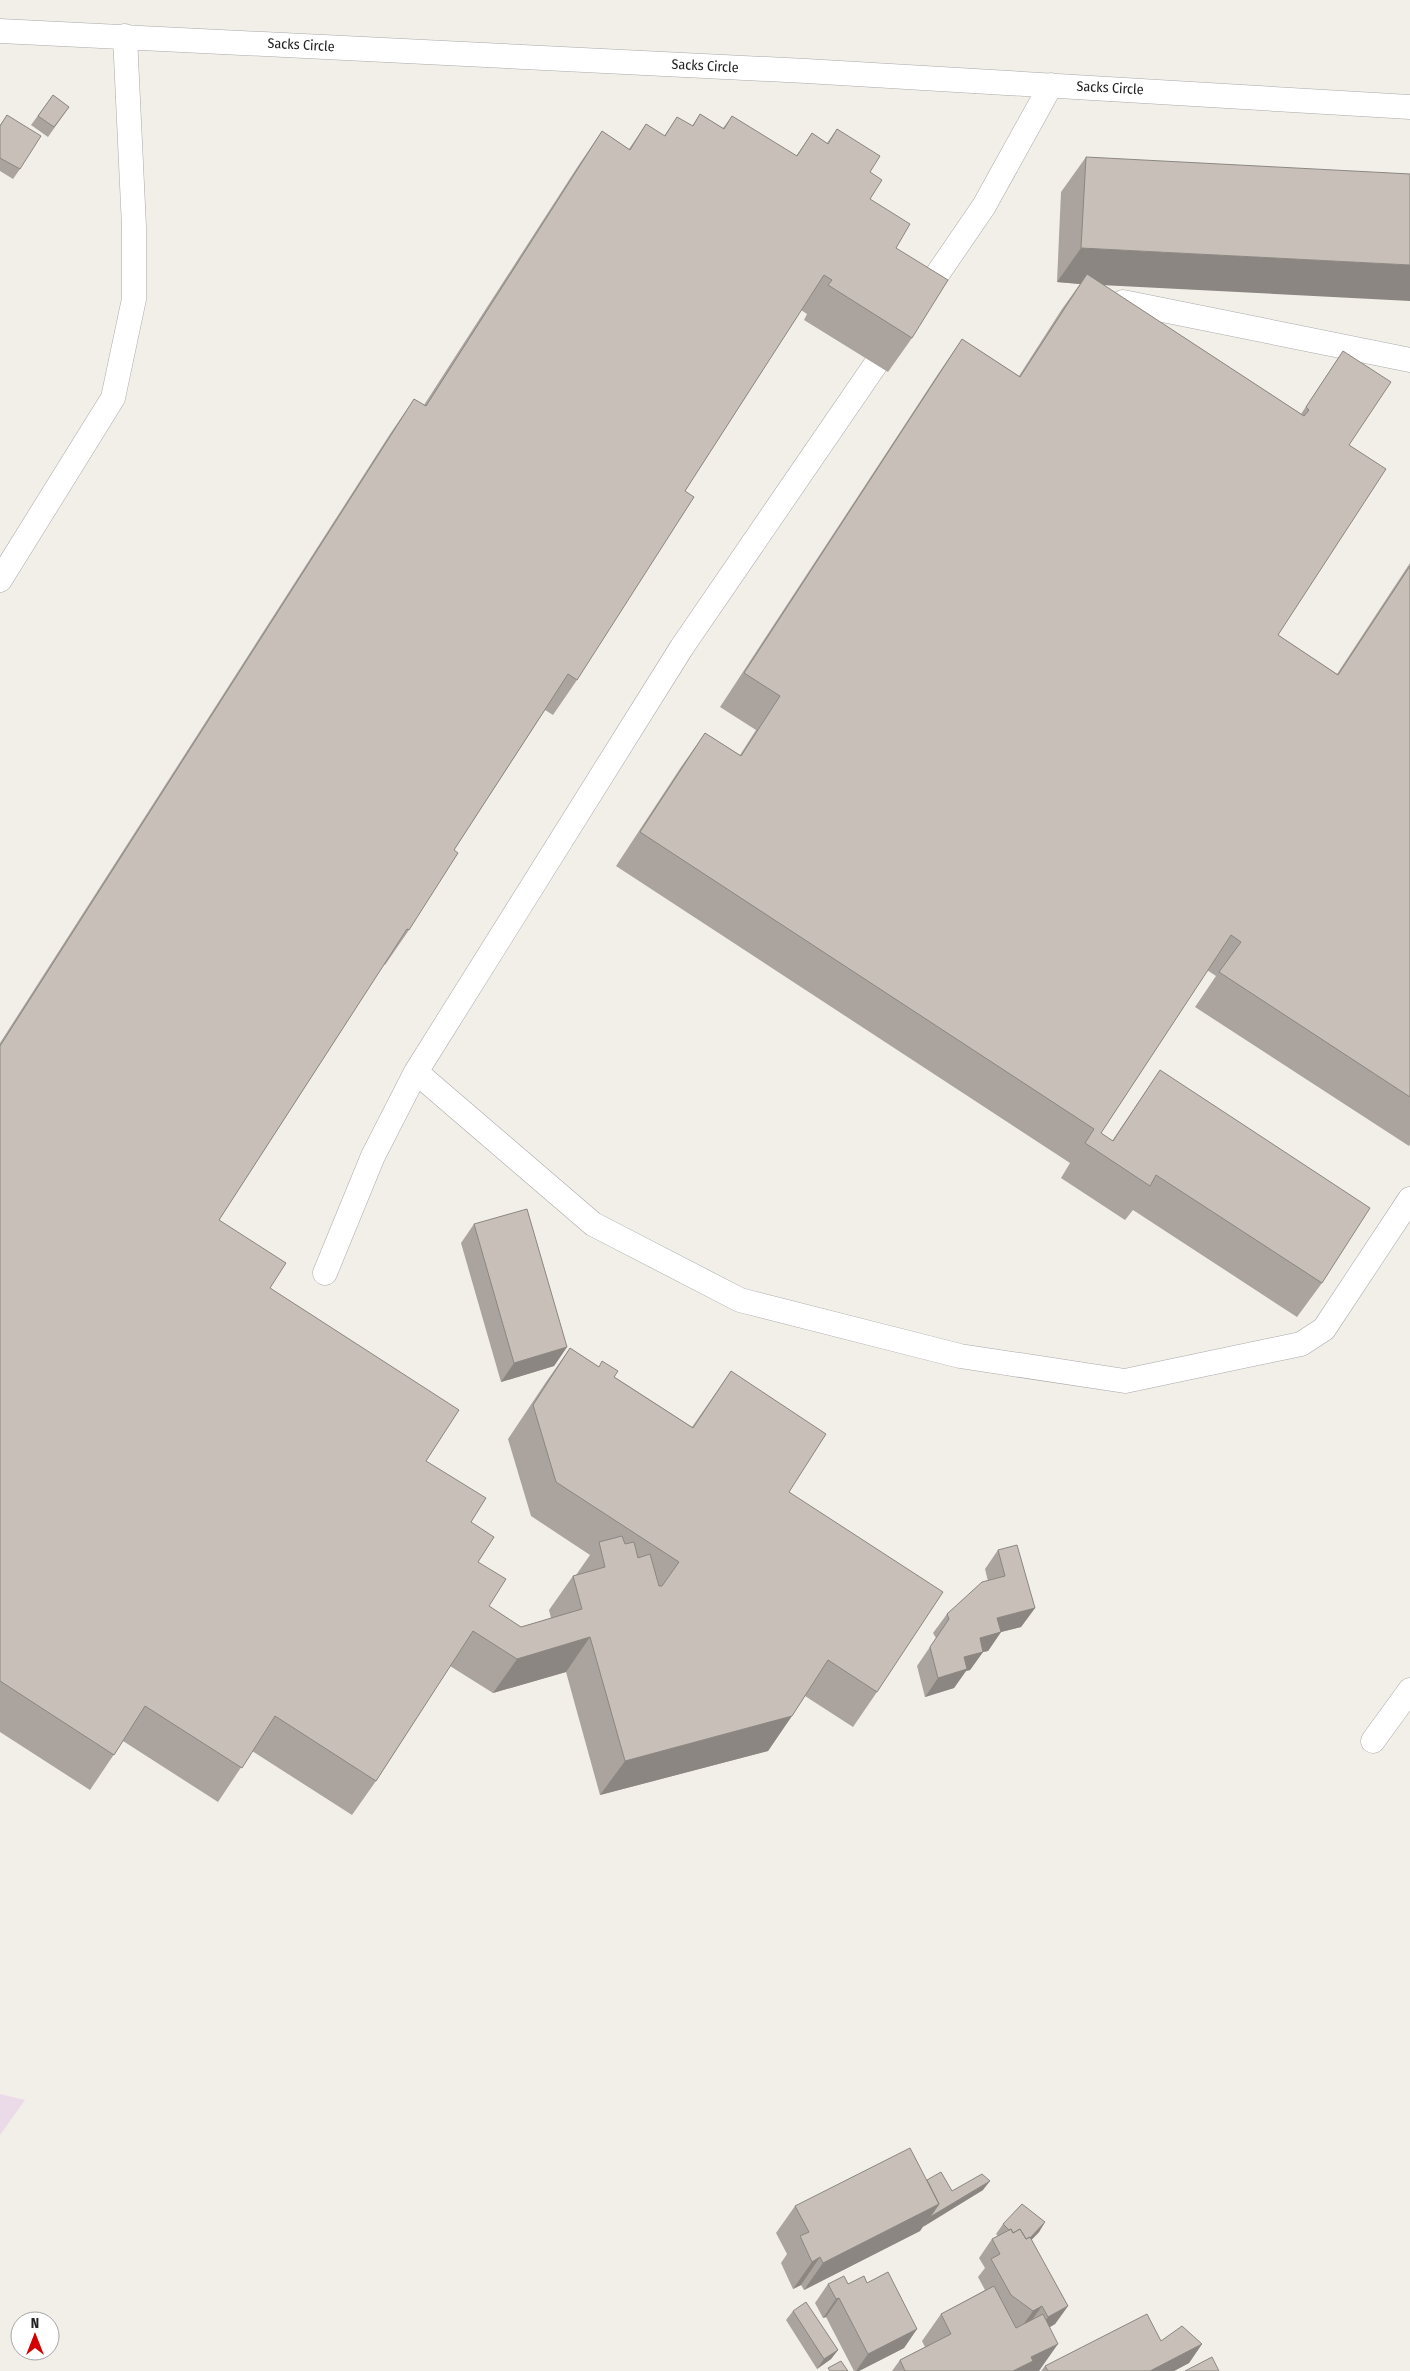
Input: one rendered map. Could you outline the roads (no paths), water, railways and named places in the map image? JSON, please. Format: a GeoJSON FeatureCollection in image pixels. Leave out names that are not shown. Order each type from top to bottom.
{"type":"FeatureCollection","features":[{"type":"Feature","properties":{"kind":"lane","name":"Sacks Circle"},"geometry":{"type":"LineString","coordinates":[[0,30],[1051,85],[1410,106]]}},
{"type":"Feature","properties":{"kind":"lane"},"geometry":{"type":"LineString","coordinates":[[0,580],[114,398],[134,299],[134,227],[125,36]]}},
{"type":"Feature","properties":{"kind":"lane"},"geometry":{"type":"LineString","coordinates":[[325,1273],[373,1156],[416,1072],[682,647],[984,206],[1051,85]]}},
{"type":"Feature","properties":{"kind":"lane"},"geometry":{"type":"LineString","coordinates":[[1123,302],[1410,360]]}},
{"type":"Feature","properties":{"kind":"lane"},"geometry":{"type":"LineString","coordinates":[[416,1072],[593,1224],[740,1300],[960,1356],[1125,1382],[1302,1344],[1324,1329],[1410,1200]]}},
{"type":"Feature","properties":{"kind":"lane"},"geometry":{"type":"LineString","coordinates":[[1373,1741],[1410,1690]]}}]}
